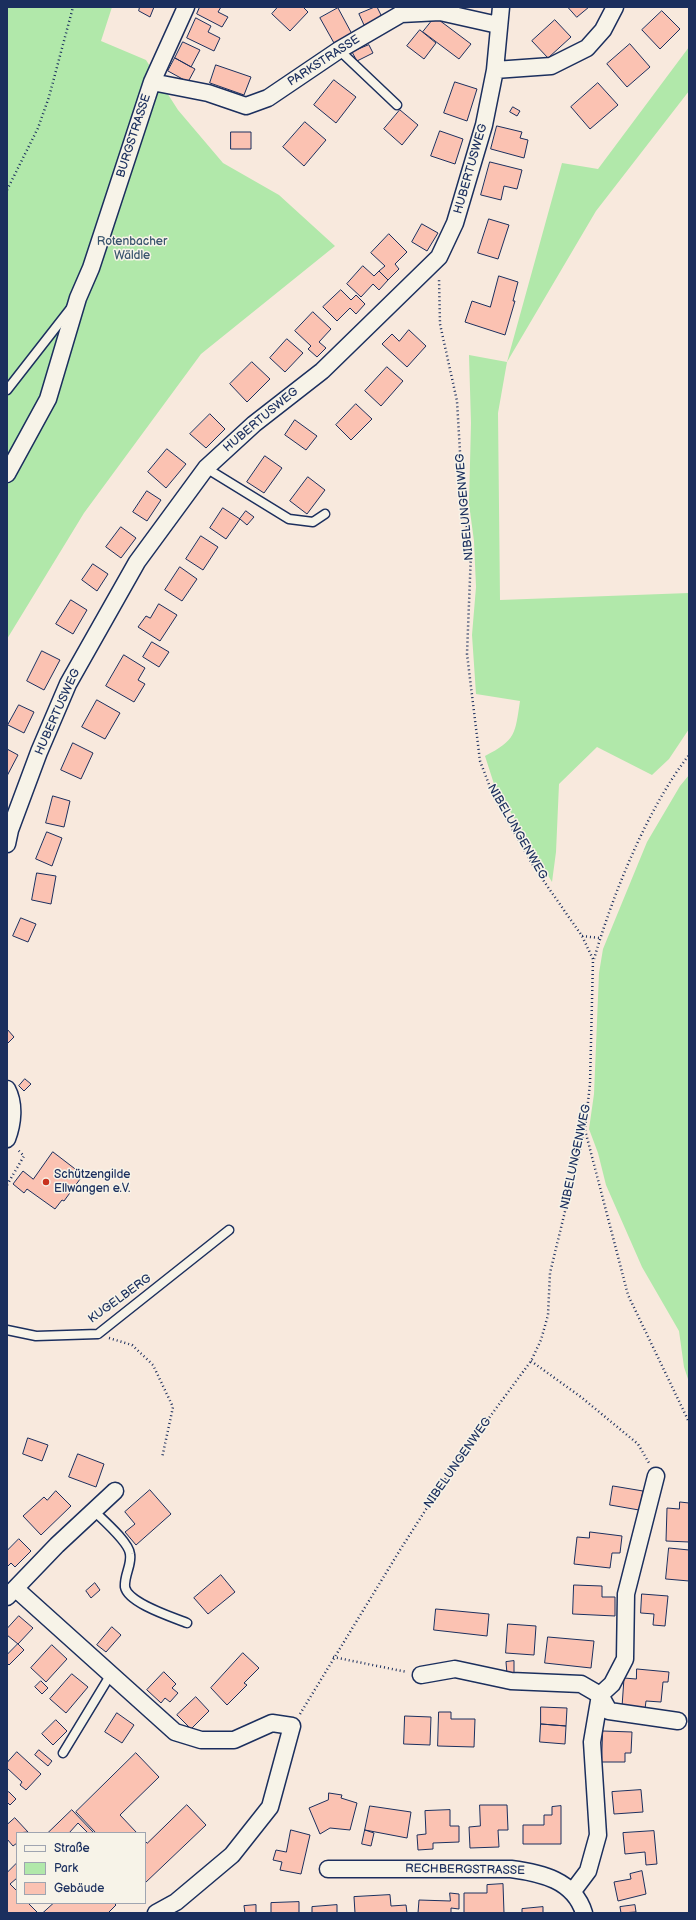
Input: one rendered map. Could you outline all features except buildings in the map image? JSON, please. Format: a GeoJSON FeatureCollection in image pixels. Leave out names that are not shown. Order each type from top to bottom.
{"type":"FeatureCollection","features":[{"type":"Feature","properties":{"kind":"street","name":"BURGSTRASSE"},"geometry":{"type":"LineString","coordinates":[[7,474],[48,399],[78,298],[91,268],[152,82],[186,7]]}},
{"type":"Feature","properties":{"kind":"street","name":"HUBERTUSWEG"},"geometry":{"type":"LineString","coordinates":[[7,844],[10,830],[39,752],[68,684],[136,562],[206,468],[254,424],[322,371],[439,257],[456,223],[484,125],[495,70],[498,25],[501,7]]}},
{"type":"Feature","properties":{"kind":"street"},"geometry":{"type":"LineString","coordinates":[[495,70],[551,66],[587,48],[603,30],[615,7]]}},
{"type":"Feature","properties":{"kind":"street","name":"PARKSTRASSE"},"geometry":{"type":"LineString","coordinates":[[152,82],[208,93],[246,106],[268,98],[395,11],[440,12],[498,25]]}},
{"type":"Feature","properties":{"kind":"street"},"geometry":{"type":"LineString","coordinates":[[7,1089],[12,1099],[11,1126],[7,1139]]}},
{"type":"Feature","properties":{"kind":"street"},"geometry":{"type":"LineString","coordinates":[[573,1891],[588,1871],[598,1835],[592,1742],[600,1696],[612,1684],[625,1659],[626,1594],[656,1476]]}},
{"type":"Feature","properties":{"kind":"street"},"geometry":{"type":"LineString","coordinates":[[114,1491],[93,1510],[12,1593],[112,1674],[175,1732],[202,1740],[234,1740],[272,1723],[292,1726],[270,1807],[232,1855],[176,1902],[156,1913]]}},
{"type":"Feature","properties":{"kind":"street"},"geometry":{"type":"LineString","coordinates":[[421,1675],[455,1669],[511,1681],[581,1684],[600,1696],[609,1712],[678,1721]]}},
{"type":"Feature","properties":{"kind":"street","name":"RECHBERGSTRASSE"},"geometry":{"type":"LineString","coordinates":[[328,1869],[511,1869],[532,1872],[554,1878],[573,1891],[584,1913]]}},
{"type":"Feature","properties":{"kind":"lane"},"geometry":{"type":"LineString","coordinates":[[339,50],[397,105]]}},
{"type":"Feature","properties":{"kind":"lane"},"geometry":{"type":"LineString","coordinates":[[7,390],[78,298]]}},
{"type":"Feature","properties":{"kind":"lane"},"geometry":{"type":"LineString","coordinates":[[206,468],[290,519],[313,522],[325,514]]}},
{"type":"Feature","properties":{"kind":"lane","name":"KUGELBERG"},"geometry":{"type":"LineString","coordinates":[[7,1330],[36,1336],[98,1334],[229,1230]]}},
{"type":"Feature","properties":{"kind":"lane"},"geometry":{"type":"LineString","coordinates":[[93,1510],[127,1546],[131,1554],[125,1576],[125,1589],[131,1598],[187,1623]]}},
{"type":"Feature","properties":{"kind":"lane"},"geometry":{"type":"LineString","coordinates":[[63,1753],[112,1674]]}},
{"type":"Feature","properties":{"kind":"path"},"geometry":{"type":"LineString","coordinates":[[7,190],[29,148],[49,96],[72,7]]}},
{"type":"Feature","properties":{"kind":"path","name":"NIBELUNGENWEG"},"geometry":{"type":"LineString","coordinates":[[292,1726],[333,1657],[455,1464],[531,1361],[541,1340],[548,1315],[550,1273],[584,1129],[590,1084],[594,960],[582,936],[534,867],[493,795],[480,761],[467,654],[471,553],[463,503],[457,400],[440,324],[439,257]]}},
{"type":"Feature","properties":{"kind":"path"},"geometry":{"type":"LineString","coordinates":[[594,960],[600,938],[632,856],[651,816],[689,755]]}},
{"type":"Feature","properties":{"kind":"path"},"geometry":{"type":"LineString","coordinates":[[582,936],[600,938]]}},
{"type":"Feature","properties":{"kind":"path"},"geometry":{"type":"LineString","coordinates":[[584,1129],[628,1295],[689,1422]]}},
{"type":"Feature","properties":{"kind":"path"},"geometry":{"type":"LineString","coordinates":[[7,1139],[24,1156],[7,1185]]}},
{"type":"Feature","properties":{"kind":"path"},"geometry":{"type":"LineString","coordinates":[[98,1334],[132,1345],[153,1364],[173,1407],[162,1458]]}},
{"type":"Feature","properties":{"kind":"path"},"geometry":{"type":"LineString","coordinates":[[531,1361],[581,1397],[638,1444],[656,1476]]}},
{"type":"Feature","properties":{"kind":"path"},"geometry":{"type":"LineString","coordinates":[[333,1657],[421,1675]]}},
{"type":"Feature","properties":{"kind":"green space","name":"Rotenbacher Wäldle"},"geometry":{"type":"Polygon","coordinates":[[[7,7],[112,7],[101,41],[146,60],[178,110],[223,163],[279,195],[335,246],[201,354],[84,513],[7,639],[7,7]]]}},
{"type":"Feature","properties":{"kind":"green space"},"geometry":{"type":"Polygon","coordinates":[[[689,47],[689,91],[596,211],[507,362],[562,163],[598,169],[689,47]]]}},
{"type":"Feature","properties":{"kind":"green space"},"geometry":{"type":"Polygon","coordinates":[[[469,355],[507,362],[498,413],[500,600],[689,593],[689,729],[669,759],[652,775],[597,747],[559,784],[556,852],[552,882],[494,784],[485,756],[503,745],[512,735],[517,721],[520,701],[476,694],[472,635],[476,587],[474,541],[469,504],[471,423],[469,355]]]}},
{"type":"Feature","properties":{"kind":"green space"},"geometry":{"type":"Polygon","coordinates":[[[689,775],[689,1382],[684,1367],[679,1331],[642,1267],[606,1185],[598,1153],[589,1129],[594,1094],[599,973],[603,949],[647,842],[680,786],[689,775]]]}},
{"type":"Feature","properties":{"kind":"place","name":"Schützengilde Ellwangen e.V."},"geometry":{"type":"Point","coordinates":[46,1182]}}]}
